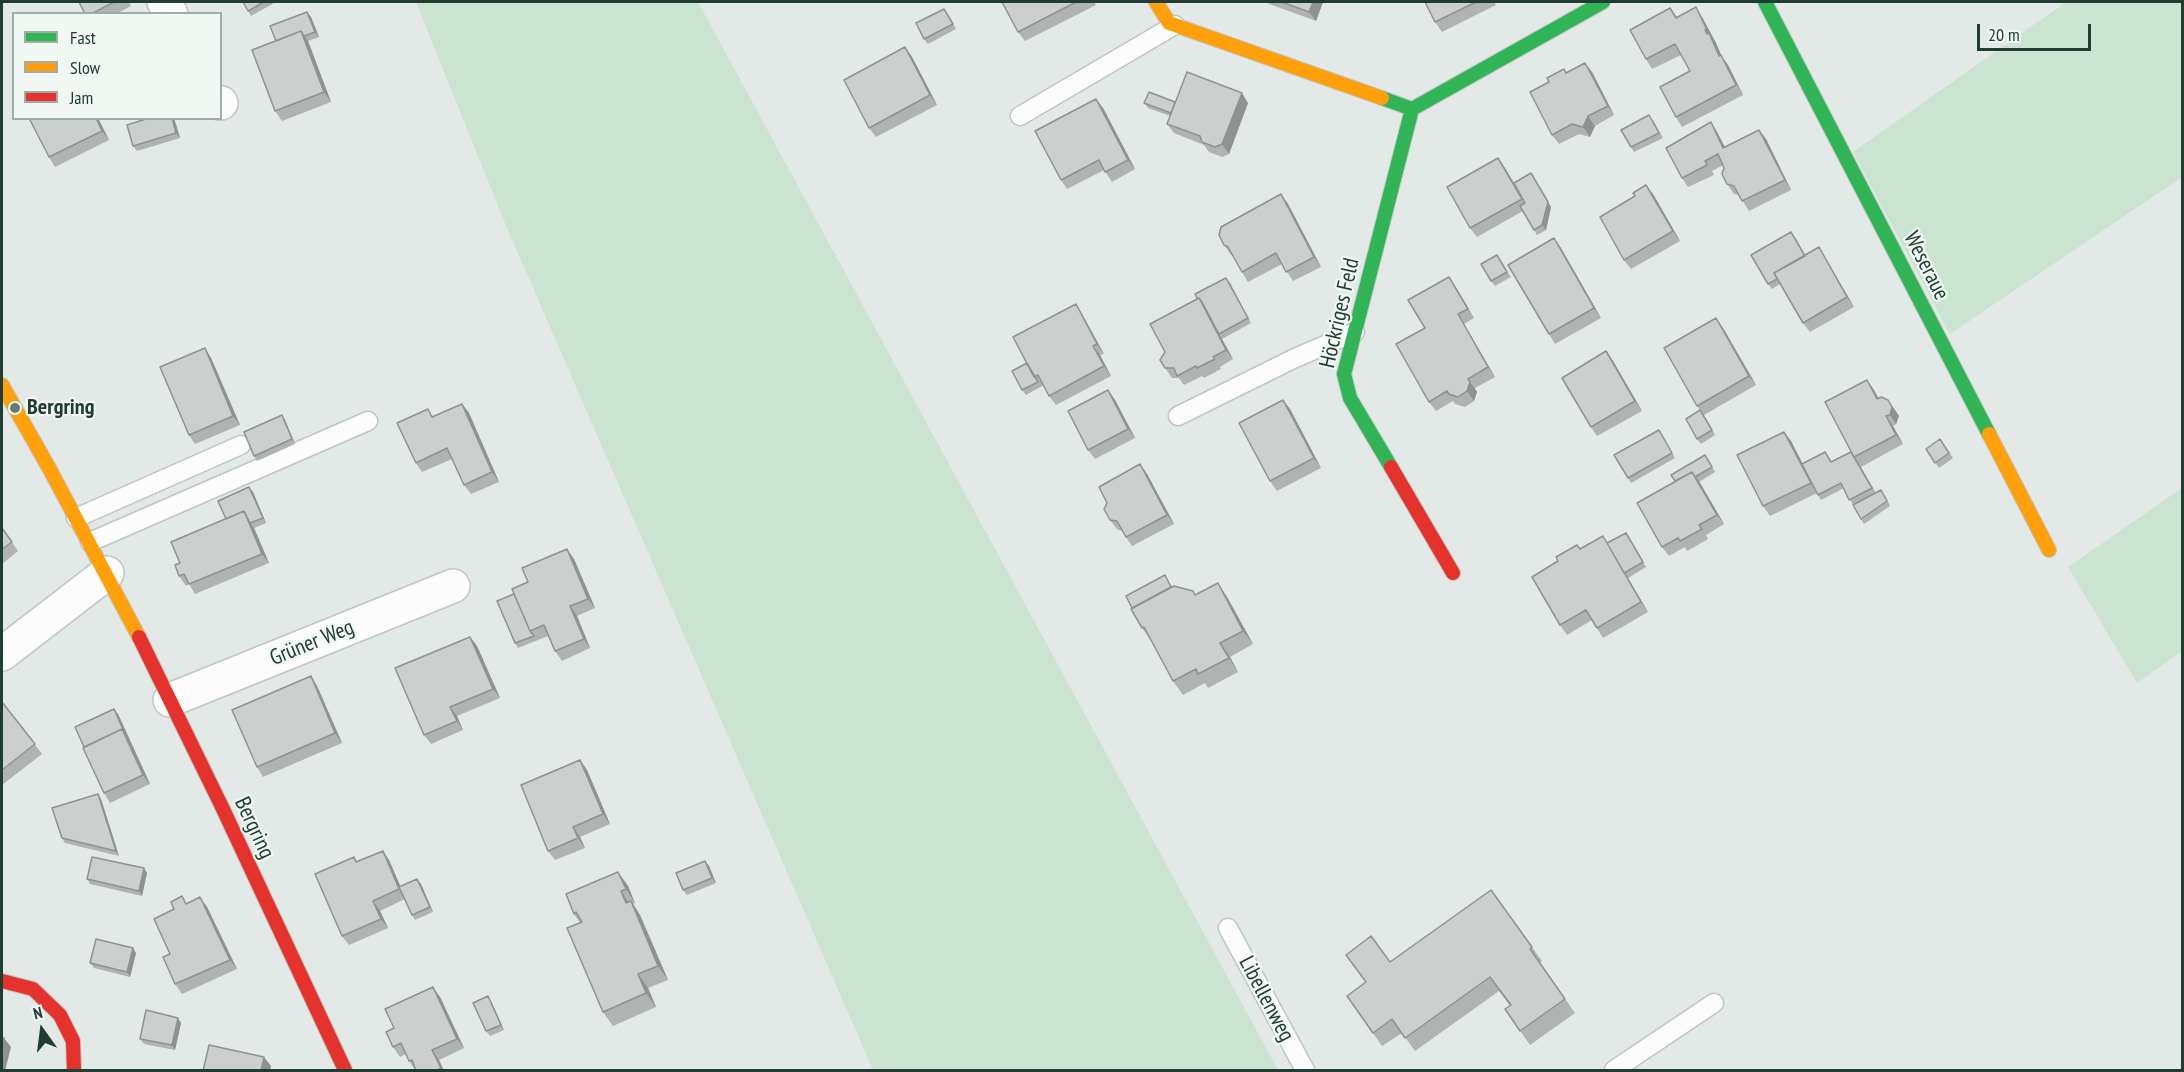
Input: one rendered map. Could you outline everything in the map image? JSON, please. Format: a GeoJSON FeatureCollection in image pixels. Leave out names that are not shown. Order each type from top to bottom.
{"type":"FeatureCollection","features":[{"type":"Feature","properties":{"kind":"street"},"geometry":{"type":"LineString","coordinates":[[1156,2],[1169,23],[1412,109],[1603,2]]}},
{"type":"Feature","properties":{"kind":"street","name":"Weseraue"},"geometry":{"type":"LineString","coordinates":[[1764,2],[2049,549]]}},
{"type":"Feature","properties":{"kind":"street","name":"Höckriges Feld"},"geometry":{"type":"LineString","coordinates":[[1412,109],[1344,374],[1350,399],[1453,573]]}},
{"type":"Feature","properties":{"kind":"street","name":"Bergring"},"geometry":{"type":"LineString","coordinates":[[2,385],[107,573],[170,700],[345,1071]]}},
{"type":"Feature","properties":{"kind":"street"},"geometry":{"type":"LineString","coordinates":[[2,654],[107,573]]}},
{"type":"Feature","properties":{"kind":"street","name":"Grüner Weg"},"geometry":{"type":"LineString","coordinates":[[170,700],[453,586]]}},
{"type":"Feature","properties":{"kind":"street"},"geometry":{"type":"LineString","coordinates":[[2,981],[33,989],[60,1015],[73,1041],[74,1071]]}},
{"type":"Feature","properties":{"kind":"lane"},"geometry":{"type":"LineString","coordinates":[[1020,117],[1175,25]]}},
{"type":"Feature","properties":{"kind":"lane"},"geometry":{"type":"LineString","coordinates":[[1178,416],[1293,359],[1355,332]]}},
{"type":"Feature","properties":{"kind":"lane"},"geometry":{"type":"LineString","coordinates":[[90,542],[368,421]]}},
{"type":"Feature","properties":{"kind":"lane"},"geometry":{"type":"LineString","coordinates":[[76,518],[241,445]]}},
{"type":"Feature","properties":{"kind":"lane","name":"Libellenweg"},"geometry":{"type":"LineString","coordinates":[[1228,928],[1305,1071]]}},
{"type":"Feature","properties":{"kind":"lane"},"geometry":{"type":"LineString","coordinates":[[1614,1071],[1714,1003]]}},
{"type":"Feature","properties":{"kind":"green space"},"geometry":{"type":"Polygon","coordinates":[[[416,2],[698,2],[1278,1070],[873,1070],[507,228],[416,2]]]}},
{"type":"Feature","properties":{"kind":"green space"},"geometry":{"type":"Polygon","coordinates":[[[2066,2],[2182,2],[2182,177],[1950,334],[1853,152],[2066,2]]]}},
{"type":"Feature","properties":{"kind":"green space"},"geometry":{"type":"Polygon","coordinates":[[[2182,488],[2182,651],[2137,683],[2068,567],[2182,488]]]}},
{"type":"Feature","properties":{"kind":"building"},"geometry":{"type":"Polygon","coordinates":[[[79,2],[114,2],[95,12],[84,12],[79,2]]]}},
{"type":"Feature","properties":{"kind":"building"},"geometry":{"type":"Polygon","coordinates":[[[243,2],[264,2],[248,11],[243,2]]]}},
{"type":"Feature","properties":{"kind":"building"},"geometry":{"type":"Polygon","coordinates":[[[1002,2],[1076,2],[1018,32],[1002,2]]]}},
{"type":"Feature","properties":{"kind":"building"},"geometry":{"type":"Polygon","coordinates":[[[1282,2],[1313,2],[1309,12],[1282,2]]]}},
{"type":"Feature","properties":{"kind":"building"},"geometry":{"type":"Polygon","coordinates":[[[1425,2],[1476,2],[1435,22],[1425,2]]]}},
{"type":"Feature","properties":{"kind":"building"},"geometry":{"type":"Polygon","coordinates":[[[1696,7],[1707,34],[1709,33],[1736,85],[1676,117],[1660,87],[1690,71],[1675,44],[1646,59],[1630,30],[1670,8],[1676,18],[1696,7]]]}},
{"type":"Feature","properties":{"kind":"building"},"geometry":{"type":"Polygon","coordinates":[[[944,9],[953,24],[924,39],[916,23],[944,9]]]}},
{"type":"Feature","properties":{"kind":"building"},"geometry":{"type":"Polygon","coordinates":[[[307,12],[315,32],[304,36],[301,31],[276,41],[270,26],[307,12]]]}},
{"type":"Feature","properties":{"kind":"building"},"geometry":{"type":"Polygon","coordinates":[[[301,31],[324,92],[275,111],[252,50],[301,31]]]}},
{"type":"Feature","properties":{"kind":"building"},"geometry":{"type":"Polygon","coordinates":[[[905,47],[930,95],[869,128],[844,80],[905,47]]]}},
{"type":"Feature","properties":{"kind":"building"},"geometry":{"type":"Polygon","coordinates":[[[1585,63],[1608,106],[1588,116],[1583,127],[1572,124],[1552,135],[1530,92],[1549,82],[1547,78],[1564,69],[1566,73],[1585,63]]]}},
{"type":"Feature","properties":{"kind":"building"},"geometry":{"type":"Polygon","coordinates":[[[1187,72],[1242,93],[1222,144],[1215,147],[1202,142],[1200,136],[1167,124],[1187,72]]]}},
{"type":"Feature","properties":{"kind":"building"},"geometry":{"type":"Polygon","coordinates":[[[1149,92],[1175,102],[1171,113],[1144,103],[1149,92]]]}},
{"type":"Feature","properties":{"kind":"building"},"geometry":{"type":"Polygon","coordinates":[[[1096,99],[1128,160],[1105,172],[1099,160],[1061,180],[1035,131],[1096,99]]]}},
{"type":"Feature","properties":{"kind":"building"},"geometry":{"type":"Polygon","coordinates":[[[1649,115],[1659,133],[1631,147],[1621,130],[1649,115]]]}},
{"type":"Feature","properties":{"kind":"building"},"geometry":{"type":"Polygon","coordinates":[[[30,120],[97,120],[102,131],[49,157],[30,120]]]}},
{"type":"Feature","properties":{"kind":"building"},"geometry":{"type":"Polygon","coordinates":[[[143,120],[173,120],[176,133],[133,146],[127,125],[143,120]]]}},
{"type":"Feature","properties":{"kind":"building"},"geometry":{"type":"Polygon","coordinates":[[[1711,122],[1723,148],[1759,130],[1785,180],[1742,201],[1734,186],[1727,184],[1722,174],[1724,168],[1718,154],[1705,161],[1707,165],[1682,178],[1666,148],[1711,122]]]}},
{"type":"Feature","properties":{"kind":"building"},"geometry":{"type":"Polygon","coordinates":[[[1498,158],[1522,199],[1470,228],[1447,187],[1498,158]]]}},
{"type":"Feature","properties":{"kind":"building"},"geometry":{"type":"Polygon","coordinates":[[[1531,173],[1548,202],[1542,225],[1534,230],[1520,206],[1525,203],[1514,183],[1531,173]]]}},
{"type":"Feature","properties":{"kind":"building"},"geometry":{"type":"Polygon","coordinates":[[[1646,185],[1673,231],[1624,260],[1600,217],[1635,196],[1633,193],[1646,185]]]}},
{"type":"Feature","properties":{"kind":"building"},"geometry":{"type":"Polygon","coordinates":[[[1281,194],[1314,257],[1286,272],[1276,253],[1242,272],[1219,235],[1221,227],[1281,194]]]}},
{"type":"Feature","properties":{"kind":"building"},"geometry":{"type":"Polygon","coordinates":[[[1791,232],[1805,256],[1774,273],[1777,279],[1768,284],[1751,255],[1791,232]]]}},
{"type":"Feature","properties":{"kind":"building"},"geometry":{"type":"Polygon","coordinates":[[[1554,238],[1594,308],[1549,334],[1508,265],[1554,238]]]}},
{"type":"Feature","properties":{"kind":"building"},"geometry":{"type":"Polygon","coordinates":[[[1819,247],[1847,297],[1803,323],[1774,273],[1819,247]]]}},
{"type":"Feature","properties":{"kind":"building"},"geometry":{"type":"Polygon","coordinates":[[[1497,255],[1507,272],[1491,281],[1481,264],[1497,255]]]}},
{"type":"Feature","properties":{"kind":"building"},"geometry":{"type":"Polygon","coordinates":[[[1449,277],[1468,309],[1458,314],[1488,367],[1468,379],[1470,382],[1467,391],[1458,397],[1447,391],[1429,402],[1396,344],[1425,328],[1408,300],[1449,277]]]}},
{"type":"Feature","properties":{"kind":"building"},"geometry":{"type":"Polygon","coordinates":[[[1226,278],[1248,318],[1219,334],[1202,302],[1195,294],[1226,278]]]}},
{"type":"Feature","properties":{"kind":"building"},"geometry":{"type":"Polygon","coordinates":[[[1199,298],[1226,350],[1213,357],[1215,359],[1177,376],[1174,368],[1165,368],[1160,360],[1165,352],[1150,324],[1199,298]]]}},
{"type":"Feature","properties":{"kind":"building"},"geometry":{"type":"Polygon","coordinates":[[[1076,304],[1097,344],[1093,346],[1104,366],[1049,396],[1038,375],[1034,377],[1013,337],[1076,304]]]}},
{"type":"Feature","properties":{"kind":"building"},"geometry":{"type":"Polygon","coordinates":[[[1716,318],[1749,376],[1697,406],[1664,348],[1716,318]]]}},
{"type":"Feature","properties":{"kind":"building"},"geometry":{"type":"Polygon","coordinates":[[[205,348],[233,416],[189,435],[160,367],[205,348]]]}},
{"type":"Feature","properties":{"kind":"building"},"geometry":{"type":"Polygon","coordinates":[[[1606,351],[1635,401],[1591,427],[1562,378],[1606,351]]]}},
{"type":"Feature","properties":{"kind":"building"},"geometry":{"type":"Polygon","coordinates":[[[1027,363],[1038,382],[1022,390],[1012,371],[1027,363]]]}},
{"type":"Feature","properties":{"kind":"building"},"geometry":{"type":"Polygon","coordinates":[[[1867,380],[1877,399],[1881,397],[1888,400],[1892,407],[1890,415],[1886,416],[1896,435],[1854,457],[1825,402],[1867,380]]]}},
{"type":"Feature","properties":{"kind":"building"},"geometry":{"type":"Polygon","coordinates":[[[1108,390],[1128,429],[1088,450],[1068,411],[1108,390]]]}},
{"type":"Feature","properties":{"kind":"building"},"geometry":{"type":"Polygon","coordinates":[[[1283,400],[1314,458],[1270,481],[1239,423],[1283,400]]]}},
{"type":"Feature","properties":{"kind":"building"},"geometry":{"type":"Polygon","coordinates":[[[462,404],[492,472],[464,485],[447,448],[416,463],[397,423],[428,409],[432,417],[462,404]]]}},
{"type":"Feature","properties":{"kind":"building"},"geometry":{"type":"Polygon","coordinates":[[[1700,410],[1712,430],[1697,439],[1686,419],[1700,410]]]}},
{"type":"Feature","properties":{"kind":"building"},"geometry":{"type":"Polygon","coordinates":[[[282,415],[292,439],[254,456],[244,432],[282,415]]]}},
{"type":"Feature","properties":{"kind":"building"},"geometry":{"type":"Polygon","coordinates":[[[1659,430],[1672,453],[1628,478],[1614,455],[1659,430]]]}},
{"type":"Feature","properties":{"kind":"building"},"geometry":{"type":"Polygon","coordinates":[[[1784,432],[1811,483],[1763,506],[1737,455],[1784,432]]]}},
{"type":"Feature","properties":{"kind":"building"},"geometry":{"type":"Polygon","coordinates":[[[1940,439],[1949,453],[1935,463],[1926,449],[1940,439]]]}},
{"type":"Feature","properties":{"kind":"building"},"geometry":{"type":"Polygon","coordinates":[[[1825,452],[1831,462],[1851,452],[1872,488],[1849,500],[1841,483],[1818,495],[1802,464],[1825,452]]]}},
{"type":"Feature","properties":{"kind":"building"},"geometry":{"type":"Polygon","coordinates":[[[1705,455],[1712,467],[1695,477],[1692,472],[1675,481],[1671,475],[1705,455]]]}},
{"type":"Feature","properties":{"kind":"building"},"geometry":{"type":"Polygon","coordinates":[[[1140,464],[1167,515],[1126,537],[1117,521],[1110,520],[1104,509],[1107,503],[1099,487],[1140,464]]]}},
{"type":"Feature","properties":{"kind":"building"},"geometry":{"type":"Polygon","coordinates":[[[1692,472],[1717,515],[1699,525],[1702,529],[1680,541],[1678,538],[1662,547],[1637,503],[1692,472]]]}},
{"type":"Feature","properties":{"kind":"building"},"geometry":{"type":"Polygon","coordinates":[[[249,487],[263,518],[250,523],[244,511],[226,519],[218,501],[249,487]]]}},
{"type":"Feature","properties":{"kind":"building"},"geometry":{"type":"Polygon","coordinates":[[[1881,490],[1887,501],[1861,519],[1853,505],[1881,490]]]}},
{"type":"Feature","properties":{"kind":"building"},"geometry":{"type":"Polygon","coordinates":[[[244,511],[262,554],[189,584],[184,574],[179,576],[175,565],[180,563],[171,542],[244,511]]]}},
{"type":"Feature","properties":{"kind":"building"},"geometry":{"type":"Polygon","coordinates":[[[2,528],[12,542],[2,549],[2,528]]]}},
{"type":"Feature","properties":{"kind":"building"},"geometry":{"type":"Polygon","coordinates":[[[1626,533],[1643,562],[1624,573],[1607,543],[1626,533]]]}},
{"type":"Feature","properties":{"kind":"building"},"geometry":{"type":"Polygon","coordinates":[[[1603,536],[1641,602],[1597,628],[1586,610],[1560,625],[1532,577],[1558,561],[1556,557],[1577,545],[1580,549],[1603,536]]]}},
{"type":"Feature","properties":{"kind":"building"},"geometry":{"type":"Polygon","coordinates":[[[567,549],[588,599],[570,606],[584,639],[555,651],[544,625],[530,631],[512,589],[528,582],[522,568],[567,549]]]}},
{"type":"Feature","properties":{"kind":"building"},"geometry":{"type":"Polygon","coordinates":[[[1165,575],[1171,587],[1132,608],[1126,596],[1165,575]]]}},
{"type":"Feature","properties":{"kind":"building"},"geometry":{"type":"Polygon","coordinates":[[[1218,583],[1243,631],[1220,643],[1229,658],[1198,674],[1196,669],[1173,681],[1144,627],[1142,628],[1131,609],[1174,586],[1193,591],[1195,595],[1218,583]]]}},
{"type":"Feature","properties":{"kind":"building"},"geometry":{"type":"Polygon","coordinates":[[[514,594],[534,636],[515,643],[497,601],[514,594]]]}},
{"type":"Feature","properties":{"kind":"building"},"geometry":{"type":"Polygon","coordinates":[[[470,637],[493,689],[450,707],[457,721],[424,735],[395,668],[470,637]]]}},
{"type":"Feature","properties":{"kind":"building"},"geometry":{"type":"Polygon","coordinates":[[[311,676],[335,733],[257,767],[232,710],[311,676]]]}},
{"type":"Feature","properties":{"kind":"building"},"geometry":{"type":"Polygon","coordinates":[[[2,702],[35,744],[2,770],[2,702]]]}},
{"type":"Feature","properties":{"kind":"building"},"geometry":{"type":"Polygon","coordinates":[[[114,709],[125,734],[122,729],[84,747],[75,727],[114,709]]]}},
{"type":"Feature","properties":{"kind":"building"},"geometry":{"type":"Polygon","coordinates":[[[122,729],[143,775],[104,793],[83,748],[122,729]]]}},
{"type":"Feature","properties":{"kind":"building"},"geometry":{"type":"Polygon","coordinates":[[[580,760],[603,814],[573,827],[578,838],[548,851],[521,785],[580,760]]]}},
{"type":"Feature","properties":{"kind":"building"},"geometry":{"type":"Polygon","coordinates":[[[98,794],[116,851],[62,838],[52,808],[98,794]]]}},
{"type":"Feature","properties":{"kind":"building"},"geometry":{"type":"Polygon","coordinates":[[[383,851],[399,889],[373,901],[381,919],[342,936],[315,874],[354,857],[356,862],[383,851]]]}},
{"type":"Feature","properties":{"kind":"building"},"geometry":{"type":"Polygon","coordinates":[[[92,857],[144,868],[139,891],[87,879],[92,857]]]}},
{"type":"Feature","properties":{"kind":"building"},"geometry":{"type":"Polygon","coordinates":[[[705,861],[712,878],[683,890],[676,873],[705,861]]]}},
{"type":"Feature","properties":{"kind":"building"},"geometry":{"type":"Polygon","coordinates":[[[618,872],[626,889],[621,891],[626,903],[631,901],[658,966],[638,974],[646,993],[603,1012],[567,928],[582,922],[576,912],[574,914],[566,894],[618,872]]]}},
{"type":"Feature","properties":{"kind":"building"},"geometry":{"type":"Polygon","coordinates":[[[417,879],[430,907],[412,915],[399,887],[417,879]]]}},
{"type":"Feature","properties":{"kind":"building"},"geometry":{"type":"Polygon","coordinates":[[[1491,890],[1532,947],[1530,949],[1565,999],[1520,1031],[1505,1009],[1511,1005],[1490,977],[1405,1038],[1392,1019],[1373,1033],[1347,996],[1366,982],[1346,955],[1371,936],[1390,962],[1491,890]]]}},
{"type":"Feature","properties":{"kind":"building"},"geometry":{"type":"Polygon","coordinates":[[[182,896],[186,904],[200,897],[230,960],[175,984],[163,957],[170,954],[154,919],[174,909],[171,902],[182,896]]]}},
{"type":"Feature","properties":{"kind":"building"},"geometry":{"type":"Polygon","coordinates":[[[96,939],[133,948],[127,972],[90,963],[96,939]]]}},
{"type":"Feature","properties":{"kind":"building"},"geometry":{"type":"Polygon","coordinates":[[[433,987],[457,1039],[432,1050],[441,1068],[436,1071],[416,1071],[401,1043],[393,1047],[386,1032],[394,1028],[385,1009],[433,987]]]}},
{"type":"Feature","properties":{"kind":"building"},"geometry":{"type":"Polygon","coordinates":[[[488,996],[501,1025],[486,1031],[473,1003],[488,996]]]}},
{"type":"Feature","properties":{"kind":"building"},"geometry":{"type":"Polygon","coordinates":[[[146,1010],[178,1018],[172,1045],[140,1039],[146,1010]]]}},
{"type":"Feature","properties":{"kind":"building"},"geometry":{"type":"Polygon","coordinates":[[[209,1045],[264,1057],[261,1071],[203,1071],[209,1045]]]}},
{"type":"Feature","properties":{"kind":"traffic: fast"},"geometry":{"type":"LineString","coordinates":[[1382,98],[1412,109],[1603,2]]}},
{"type":"Feature","properties":{"kind":"traffic: fast"},"geometry":{"type":"LineString","coordinates":[[1765,2],[1989,434]]}},
{"type":"Feature","properties":{"kind":"traffic: fast"},"geometry":{"type":"LineString","coordinates":[[1391,467],[1350,398],[1344,374],[1412,109]]}},
{"type":"Feature","properties":{"kind":"traffic: slow"},"geometry":{"type":"LineString","coordinates":[[1156,2],[1169,23],[1382,98]]}},
{"type":"Feature","properties":{"kind":"traffic: slow"},"geometry":{"type":"LineString","coordinates":[[2,385],[139,637]]}},
{"type":"Feature","properties":{"kind":"traffic: slow"},"geometry":{"type":"LineString","coordinates":[[1989,434],[2049,550]]}},
{"type":"Feature","properties":{"kind":"traffic: jam"},"geometry":{"type":"LineString","coordinates":[[1391,467],[1453,573]]}},
{"type":"Feature","properties":{"kind":"traffic: jam"},"geometry":{"type":"LineString","coordinates":[[139,637],[223,809],[345,1070]]}},
{"type":"Feature","properties":{"kind":"traffic: jam"},"geometry":{"type":"LineString","coordinates":[[2,981],[33,989],[60,1015],[73,1041],[74,1070]]}},
{"type":"Feature","properties":{"kind":"place","name":"Bergring"},"geometry":{"type":"Point","coordinates":[15,408]}}]}
